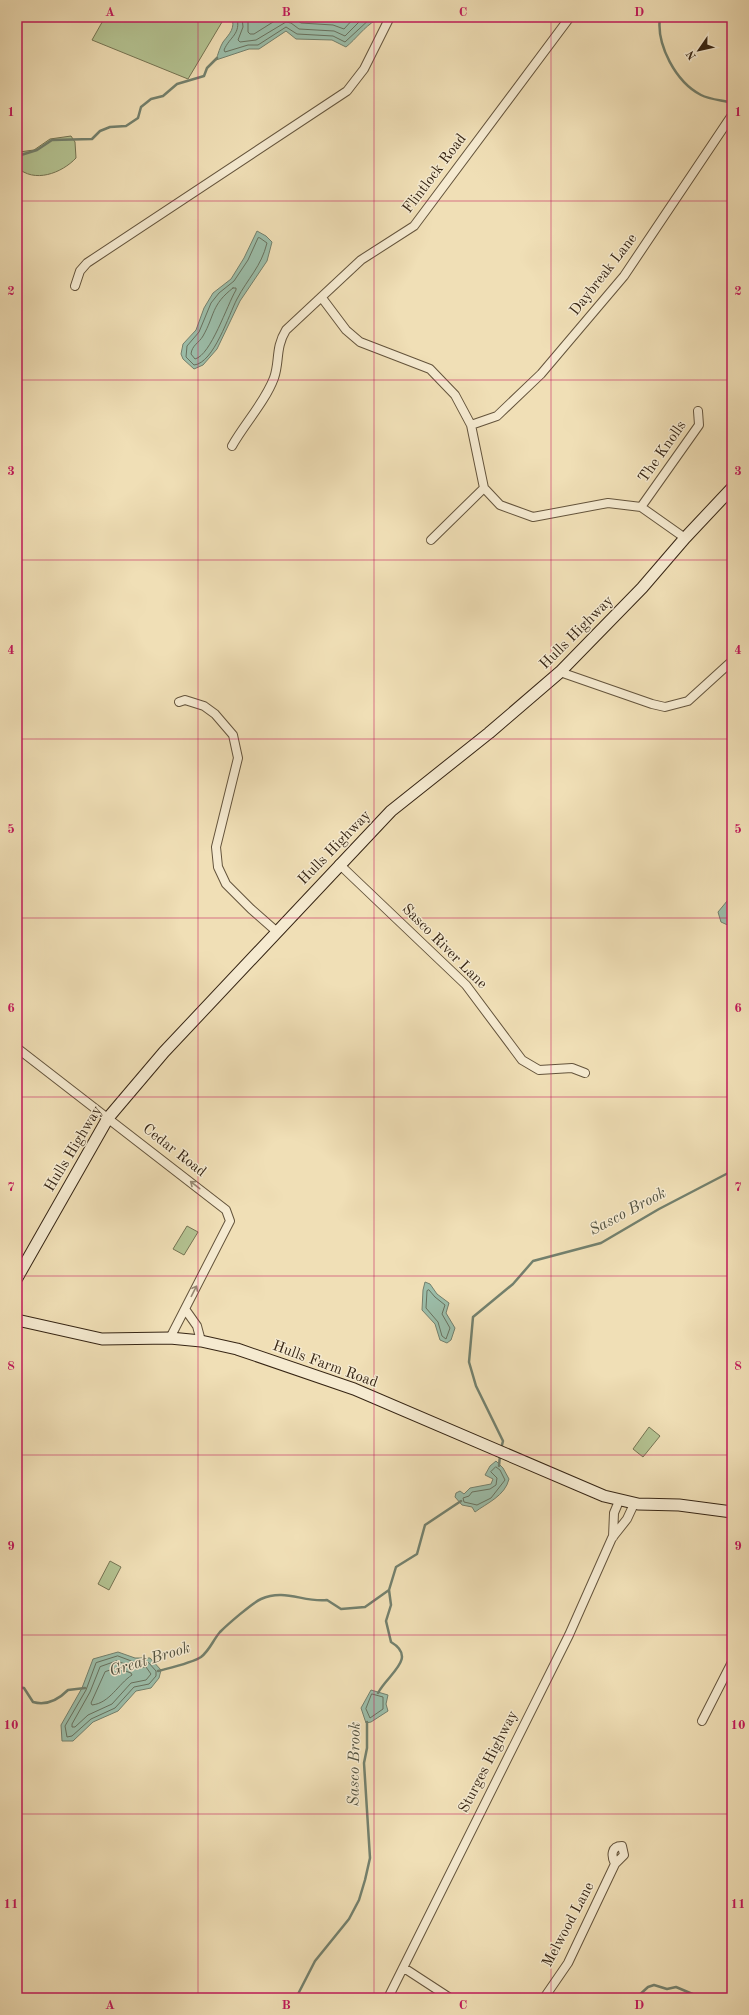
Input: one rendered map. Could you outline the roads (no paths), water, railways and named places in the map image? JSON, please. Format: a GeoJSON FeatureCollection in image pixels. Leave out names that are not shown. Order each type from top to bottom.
{"type":"FeatureCollection","features":[{"type":"Feature","properties":{"kind":"street"},"geometry":{"type":"LineString","coordinates":[[74,286],[80,271],[87,263],[347,91],[364,69],[390,17]]}},
{"type":"Feature","properties":{"kind":"street","name":"Flintlock Road"},"geometry":{"type":"LineString","coordinates":[[232,446],[270,387],[274,376],[279,341],[286,330],[361,260],[414,226],[570,17]]}},
{"type":"Feature","properties":{"kind":"street","name":"Daybreak Lane"},"geometry":{"type":"LineString","coordinates":[[471,425],[497,416],[541,374],[624,276],[732,114]]}},
{"type":"Feature","properties":{"kind":"street"},"geometry":{"type":"LineString","coordinates":[[322,298],[346,330],[360,342],[430,369],[455,395],[471,425],[484,488],[500,505],[533,517],[608,503],[641,507],[685,538]]}},
{"type":"Feature","properties":{"kind":"street","name":"The Knolls"},"geometry":{"type":"LineString","coordinates":[[641,507],[699,425],[698,411]]}},
{"type":"Feature","properties":{"kind":"street"},"geometry":{"type":"LineString","coordinates":[[431,540],[484,488]]}},
{"type":"Feature","properties":{"kind":"street","name":"Hulls Highway"},"geometry":{"type":"LineString","coordinates":[[17,1278],[108,1118],[164,1052],[276,931],[391,811],[489,734],[560,672],[642,588],[685,538],[732,488]]}},
{"type":"Feature","properties":{"kind":"street"},"geometry":{"type":"LineString","coordinates":[[560,672],[652,704],[665,707],[688,701],[732,661]]}},
{"type":"Feature","properties":{"kind":"street"},"geometry":{"type":"LineString","coordinates":[[179,702],[185,700],[204,706],[215,714],[232,735],[238,758],[216,847],[218,867],[226,884],[276,931]]}},
{"type":"Feature","properties":{"kind":"street","name":"Sasco River Lane"},"geometry":{"type":"LineString","coordinates":[[340,864],[466,985],[522,1060],[539,1070],[572,1068],[585,1073]]}},
{"type":"Feature","properties":{"kind":"street","name":"Cedar Road"},"geometry":{"type":"LineString","coordinates":[[17,1048],[226,1210],[230,1221],[170,1338]]}},
{"type":"Feature","properties":{"kind":"street"},"geometry":{"type":"LineString","coordinates":[[185,1309],[197,1326],[201,1341]]}},
{"type":"Feature","properties":{"kind":"street","name":"Hulls Farm Road"},"geometry":{"type":"LineString","coordinates":[[17,1320],[102,1339],[170,1338],[201,1341],[237,1349],[354,1389],[509,1457],[619,1501],[634,1504],[679,1505],[732,1512]]}},
{"type":"Feature","properties":{"kind":"street","name":"Sturges Highway"},"geometry":{"type":"LineString","coordinates":[[612,1538],[614,1513],[619,1501]]}},
{"type":"Feature","properties":{"kind":"street","name":"Sturges Highway"},"geometry":{"type":"LineString","coordinates":[[388,1998],[404,1968],[471,1827],[569,1635],[612,1538],[627,1519],[634,1504]]}},
{"type":"Feature","properties":{"kind":"street"},"geometry":{"type":"LineString","coordinates":[[702,1721],[732,1662]]}},
{"type":"Feature","properties":{"kind":"street","name":"Melwood Lane"},"geometry":{"type":"LineString","coordinates":[[544,1998],[568,1963],[615,1864]]}},
{"type":"Feature","properties":{"kind":"street"},"geometry":{"type":"LineString","coordinates":[[404,1968],[450,1998]]}},
{"type":"Feature","properties":{"kind":"water"},"geometry":{"type":"Polygon","coordinates":[[[232,17],[376,17],[376,20],[346,47],[332,40],[296,39],[286,31],[259,49],[249,49],[216,60],[222,44],[232,28],[232,17]]]}},
{"type":"Feature","properties":{"kind":"water"},"geometry":{"type":"Polygon","coordinates":[[[257,231],[266,236],[272,242],[267,261],[240,301],[217,349],[203,365],[194,369],[183,359],[181,354],[183,344],[196,330],[204,308],[213,293],[231,279],[244,258],[257,231]]]}},
{"type":"Feature","properties":{"kind":"water"},"geometry":{"type":"Polygon","coordinates":[[[732,895],[732,927],[721,922],[718,912],[732,895]]]}},
{"type":"Feature","properties":{"kind":"water"},"geometry":{"type":"Polygon","coordinates":[[[425,1282],[430,1284],[437,1294],[449,1303],[446,1313],[455,1328],[451,1340],[447,1343],[440,1340],[435,1324],[422,1310],[425,1282]]]}},
{"type":"Feature","properties":{"kind":"water"},"geometry":{"type":"Polygon","coordinates":[[[496,1461],[503,1468],[509,1479],[504,1490],[500,1495],[475,1512],[472,1507],[462,1505],[455,1497],[456,1493],[460,1491],[464,1494],[470,1488],[491,1484],[493,1479],[485,1475],[490,1466],[496,1461]]]}},
{"type":"Feature","properties":{"kind":"water"},"geometry":{"type":"Polygon","coordinates":[[[118,1652],[135,1658],[150,1658],[161,1670],[159,1678],[151,1688],[136,1691],[118,1711],[93,1722],[73,1741],[62,1741],[61,1725],[82,1688],[93,1659],[118,1652]]]}},
{"type":"Feature","properties":{"kind":"water"},"geometry":{"type":"Polygon","coordinates":[[[371,1690],[388,1695],[386,1704],[388,1711],[371,1722],[366,1723],[361,1708],[371,1690]]]}},
{"type":"Feature","properties":{"kind":"waterway"},"geometry":{"type":"LineString","coordinates":[[660,17],[661,39],[665,51],[670,62],[683,81],[701,95],[728,102]]}},
{"type":"Feature","properties":{"kind":"waterway"},"geometry":{"type":"LineString","coordinates":[[17,164],[21,155],[37,150],[52,140],[92,139],[100,131],[110,127],[126,126],[138,118],[141,107],[151,99],[163,96],[177,84],[204,76],[207,68],[217,58]]}},
{"type":"Feature","properties":{"kind":"waterway","name":"Sasco Brook"},"geometry":{"type":"LineString","coordinates":[[501,1449],[503,1441],[476,1386],[469,1362],[473,1317],[513,1284],[533,1261],[601,1243],[659,1209],[732,1171]]}},
{"type":"Feature","properties":{"kind":"waterway","name":"Sasco Brook"},"geometry":{"type":"LineString","coordinates":[[499,1466],[500,1455]]}},
{"type":"Feature","properties":{"kind":"waterway","name":"Sasco Brook"},"geometry":{"type":"LineString","coordinates":[[378,1693],[398,1666],[402,1654],[399,1648],[391,1642],[386,1621],[391,1605],[389,1590],[396,1567],[417,1554],[425,1525],[461,1501]]}},
{"type":"Feature","properties":{"kind":"waterway","name":"Great Brook"},"geometry":{"type":"LineString","coordinates":[[158,1671],[201,1657],[220,1632],[246,1609],[261,1599],[270,1596],[286,1595],[310,1600],[327,1600],[341,1609],[365,1607],[389,1590]]}},
{"type":"Feature","properties":{"kind":"waterway","name":"Great Brook"},"geometry":{"type":"LineString","coordinates":[[17,1687],[24,1688],[33,1702],[38,1703],[48,1703],[60,1697],[68,1690],[85,1688]]}},
{"type":"Feature","properties":{"kind":"waterway","name":"Sasco Brook"},"geometry":{"type":"LineString","coordinates":[[296,1998],[315,1961],[349,1919],[359,1900],[365,1880],[370,1858],[364,1763],[367,1748],[367,1722]]}},
{"type":"Feature","properties":{"kind":"waterway"},"geometry":{"type":"LineString","coordinates":[[636,1998],[648,1987],[654,1985],[667,1989],[676,1987],[702,1998]]}}]}
